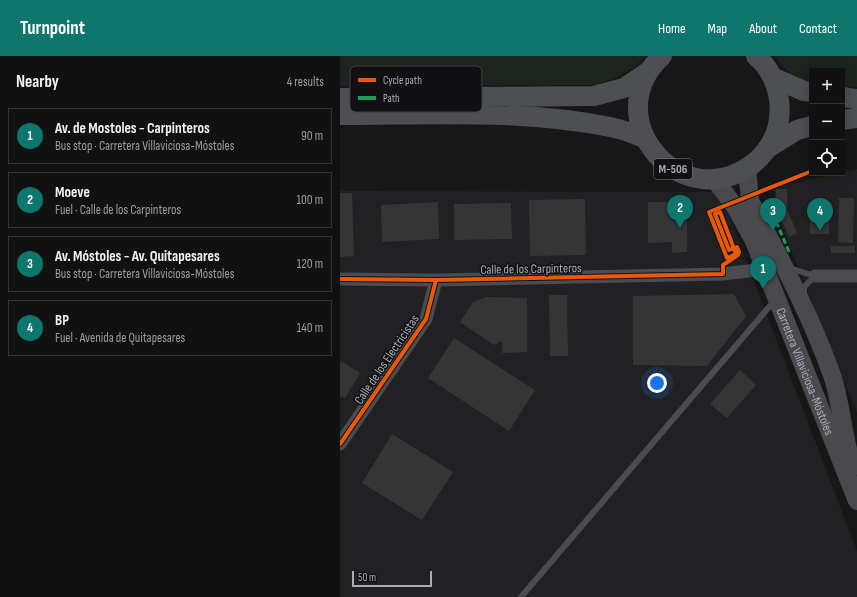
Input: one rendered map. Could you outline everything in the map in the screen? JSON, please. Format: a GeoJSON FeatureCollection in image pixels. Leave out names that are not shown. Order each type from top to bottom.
{"type":"FeatureCollection","features":[{"type":"Feature","properties":{"kind":"main road","name":"M-506"},"geometry":{"type":"LineString","coordinates":[[662,56],[649,71],[644,81],[638,104],[641,127],[645,138],[654,152],[666,164],[680,173],[714,179],[736,174],[747,168],[768,148],[775,134],[779,120],[778,91],[772,77],[756,56]]}},
{"type":"Feature","properties":{"kind":"main road","name":"M-506"},"geometry":{"type":"LineString","coordinates":[[482,97],[594,96],[624,88],[649,71]]}},
{"type":"Feature","properties":{"kind":"main road","name":"M-506"},"geometry":{"type":"LineString","coordinates":[[772,77],[804,91],[809,92]]}},
{"type":"Feature","properties":{"kind":"main road"},"geometry":{"type":"LineString","coordinates":[[845,97],[857,99]]}},
{"type":"Feature","properties":{"kind":"main road","name":"M-506"},"geometry":{"type":"LineString","coordinates":[[340,98],[350,98]]}},
{"type":"Feature","properties":{"kind":"main road"},"geometry":{"type":"LineString","coordinates":[[340,115],[511,115],[567,119],[612,127],[645,138]]}},
{"type":"Feature","properties":{"kind":"main road"},"geometry":{"type":"LineString","coordinates":[[340,126],[443,122],[511,115]]}},
{"type":"Feature","properties":{"kind":"main road"},"geometry":{"type":"LineString","coordinates":[[845,120],[857,118]]}},
{"type":"Feature","properties":{"kind":"main road","name":"M-506"},"geometry":{"type":"LineString","coordinates":[[768,148],[797,130],[809,127]]}},
{"type":"Feature","properties":{"kind":"main road"},"geometry":{"type":"LineString","coordinates":[[747,168],[754,241]]}},
{"type":"Feature","properties":{"kind":"main road"},"geometry":{"type":"LineString","coordinates":[[714,179],[734,204],[754,241]]}},
{"type":"Feature","properties":{"kind":"main road"},"geometry":{"type":"LineString","coordinates":[[749,199],[803,302],[818,338],[833,380],[852,464],[857,477]]}},
{"type":"Feature","properties":{"kind":"main road","name":"Carretera Villaviciosa-Móstoles"},"geometry":{"type":"LineString","coordinates":[[754,241],[857,501]]}},
{"type":"Feature","properties":{"kind":"street","name":"Calle de los Carpinteros"},"geometry":{"type":"LineString","coordinates":[[340,279],[436,280],[723,274],[765,269]]}},
{"type":"Feature","properties":{"kind":"street"},"geometry":{"type":"LineString","coordinates":[[815,276],[857,276]]}},
{"type":"Feature","properties":{"kind":"street","name":"Calle de los Electricistas"},"geometry":{"type":"LineString","coordinates":[[340,444],[426,319],[436,280]]}},
{"type":"Feature","properties":{"kind":"lane"},"geometry":{"type":"LineString","coordinates":[[784,266],[815,276],[804,287],[803,302]]}},
{"type":"Feature","properties":{"kind":"lane"},"geometry":{"type":"LineString","coordinates":[[521,597],[776,298]]}},
{"type":"Feature","properties":{"kind":"shaded area"},"geometry":{"type":"Polygon","coordinates":[[[340,56],[646,56],[628,71],[610,80],[595,85],[482,85],[482,66],[350,66],[350,86],[340,86],[340,56]]]}},
{"type":"Feature","properties":{"kind":"shaded area"},"geometry":{"type":"Polygon","coordinates":[[[775,56],[857,56],[857,87],[845,86],[845,68],[809,68],[809,82],[795,76],[783,66],[775,56]]]}},
{"type":"Feature","properties":{"kind":"shaded area"},"geometry":{"type":"Polygon","coordinates":[[[857,169],[857,413],[774,208],[774,188],[826,176],[845,176],[845,172],[857,169]]]}},
{"type":"Feature","properties":{"kind":"shaded area"},"geometry":{"type":"Polygon","coordinates":[[[340,191],[720,192],[857,551],[857,597],[340,597],[340,191]]]}},
{"type":"Feature","properties":{"kind":"building"},"geometry":{"type":"Polygon","coordinates":[[[776,189],[787,189],[787,209],[776,208],[776,189]]]}},
{"type":"Feature","properties":{"kind":"building"},"geometry":{"type":"Polygon","coordinates":[[[340,193],[352,193],[354,256],[340,257],[340,193]]]}},
{"type":"Feature","properties":{"kind":"building"},"geometry":{"type":"Polygon","coordinates":[[[839,198],[854,198],[853,243],[838,242],[839,198]]]}},
{"type":"Feature","properties":{"kind":"building"},"geometry":{"type":"Polygon","coordinates":[[[585,199],[586,255],[530,256],[529,200],[585,199]]]}},
{"type":"Feature","properties":{"kind":"building"},"geometry":{"type":"Polygon","coordinates":[[[438,202],[439,239],[382,242],[381,205],[438,202]]]}},
{"type":"Feature","properties":{"kind":"building"},"geometry":{"type":"Polygon","coordinates":[[[648,202],[674,202],[674,213],[687,213],[687,252],[672,253],[672,242],[648,243],[648,202]]]}},
{"type":"Feature","properties":{"kind":"building"},"geometry":{"type":"Polygon","coordinates":[[[511,203],[512,239],[454,240],[454,204],[511,203]]]}},
{"type":"Feature","properties":{"kind":"building"},"geometry":{"type":"Polygon","coordinates":[[[810,204],[829,204],[829,234],[810,234],[810,204]]]}},
{"type":"Feature","properties":{"kind":"building"},"geometry":{"type":"Polygon","coordinates":[[[787,209],[797,233],[789,237],[778,212],[787,209]]]}},
{"type":"Feature","properties":{"kind":"building"},"geometry":{"type":"Polygon","coordinates":[[[831,246],[855,246],[855,253],[831,253],[831,246]]]}},
{"type":"Feature","properties":{"kind":"building"},"geometry":{"type":"Polygon","coordinates":[[[734,294],[746,316],[707,366],[633,365],[633,296],[734,294]]]}},
{"type":"Feature","properties":{"kind":"building"},"geometry":{"type":"Polygon","coordinates":[[[549,295],[567,295],[568,356],[550,356],[549,295]]]}},
{"type":"Feature","properties":{"kind":"building"},"geometry":{"type":"Polygon","coordinates":[[[486,297],[527,298],[527,352],[502,353],[502,341],[494,345],[460,322],[473,302],[486,297]]]}},
{"type":"Feature","properties":{"kind":"building"},"geometry":{"type":"Polygon","coordinates":[[[454,338],[535,390],[509,431],[428,378],[454,338]]]}},
{"type":"Feature","properties":{"kind":"building"},"geometry":{"type":"Polygon","coordinates":[[[341,361],[360,373],[345,398],[340,396],[341,361]]]}},
{"type":"Feature","properties":{"kind":"building"},"geometry":{"type":"Polygon","coordinates":[[[740,370],[756,385],[727,418],[710,404],[740,370]]]}},
{"type":"Feature","properties":{"kind":"building"},"geometry":{"type":"Polygon","coordinates":[[[392,434],[453,472],[422,520],[362,483],[392,434]]]}},
{"type":"Feature","properties":{"kind":"marked path"},"geometry":{"type":"LineString","coordinates":[[769,205],[790,254]]}},
{"type":"Feature","properties":{"kind":"cycle path"},"geometry":{"type":"LineString","coordinates":[[734,248],[736,254],[727,258],[709,212],[809,172]]}},
{"type":"Feature","properties":{"kind":"cycle path"},"geometry":{"type":"LineString","coordinates":[[720,212],[734,248],[729,250],[715,214],[720,212]]}},
{"type":"Feature","properties":{"kind":"cycle path"},"geometry":{"type":"LineString","coordinates":[[340,279],[436,280],[723,274],[723,265],[738,255],[739,252],[737,247],[734,248]]}},
{"type":"Feature","properties":{"kind":"cycle path"},"geometry":{"type":"LineString","coordinates":[[340,444],[426,319],[436,280]]}},
{"type":"Feature","properties":{"kind":"place","name":"Moeve"},"geometry":{"type":"Point","coordinates":[680,228]}},
{"type":"Feature","properties":{"kind":"place","name":"Av. Móstoles - Av. Quitapesares"},"geometry":{"type":"Point","coordinates":[773,231]}},
{"type":"Feature","properties":{"kind":"place","name":"BP"},"geometry":{"type":"Point","coordinates":[820,231]}},
{"type":"Feature","properties":{"kind":"place","name":"Av. de Mostoles - Carpinteros"},"geometry":{"type":"Point","coordinates":[763,289]}}]}
